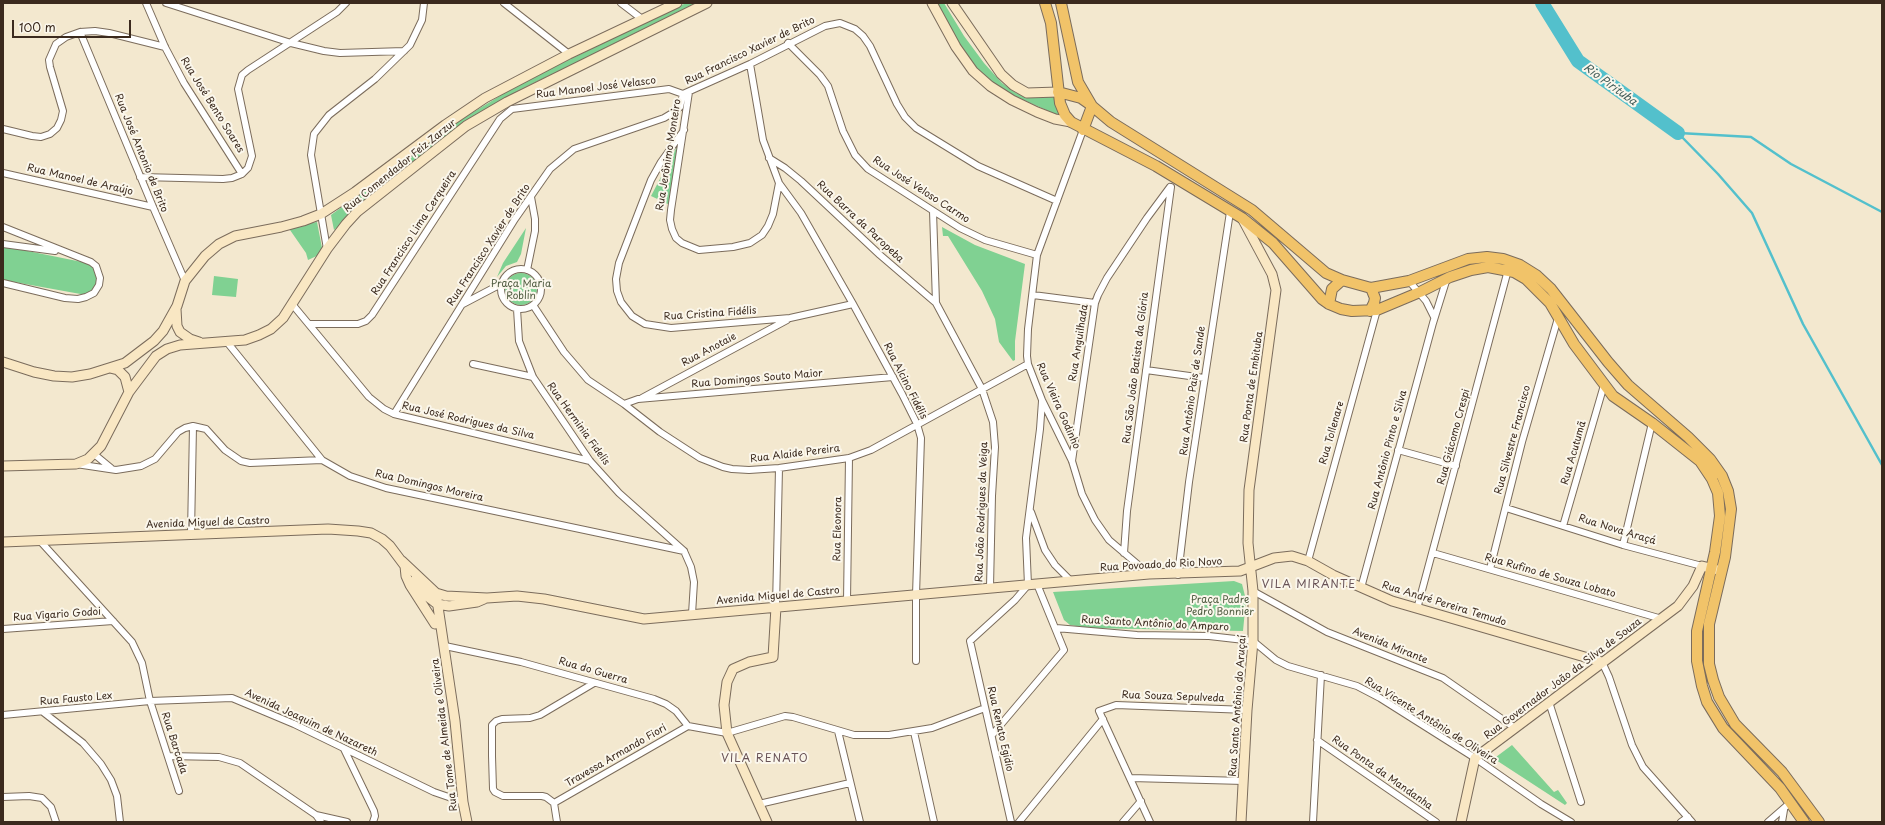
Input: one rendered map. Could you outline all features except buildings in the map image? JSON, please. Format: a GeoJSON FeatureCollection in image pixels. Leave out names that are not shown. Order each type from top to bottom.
{"type":"FeatureCollection","features":[{"type":"Feature","properties":{"kind":"main road"},"geometry":{"type":"LineString","coordinates":[[1045,3],[1051,23],[1058,92],[1063,111],[1071,122],[1083,130],[1156,166],[1173,182],[1242,218],[1273,243],[1322,299],[1329,304],[1341,309],[1352,311],[1373,311],[1420,292],[1447,278],[1470,270],[1488,267],[1508,270],[1526,279],[1550,304],[1574,344],[1613,396],[1652,423],[1700,462],[1712,478],[1718,493],[1720,516],[1707,567],[1697,631],[1696,647],[1702,686],[1707,702],[1723,728],[1780,788],[1787,806],[1804,822]]}},
{"type":"Feature","properties":{"kind":"main road"},"geometry":{"type":"LineString","coordinates":[[1060,3],[1078,82],[1092,106]]}},
{"type":"Feature","properties":{"kind":"main road"},"geometry":{"type":"LineString","coordinates":[[1058,92],[1081,98],[1111,122],[1252,210],[1326,273],[1342,280],[1371,288],[1409,281],[1468,259],[1486,257],[1520,265],[1536,274],[1551,289],[1608,362],[1628,385],[1688,437],[1710,459],[1722,476],[1728,491],[1731,509],[1722,571],[1709,624],[1708,664],[1712,680],[1719,697],[1735,724],[1791,784],[1819,822]]}},
{"type":"Feature","properties":{"kind":"main road"},"geometry":{"type":"LineString","coordinates":[[1083,130],[1092,106]]}},
{"type":"Feature","properties":{"kind":"main road"},"geometry":{"type":"LineString","coordinates":[[1329,304],[1332,289],[1342,280]]}},
{"type":"Feature","properties":{"kind":"main road"},"geometry":{"type":"LineString","coordinates":[[1371,288],[1375,298],[1373,311]]}},
{"type":"Feature","properties":{"kind":"main road"},"geometry":{"type":"LineString","coordinates":[[1787,806],[1793,794],[1791,784]]}},
{"type":"Feature","properties":{"kind":"main road"},"geometry":{"type":"LineString","coordinates":[[1787,806],[1799,803],[1809,808]]}},
{"type":"Feature","properties":{"kind":"street","name":"Rua José Bento Soares"},"geometry":{"type":"LineString","coordinates":[[146,3],[184,83],[242,174]]}},
{"type":"Feature","properties":{"kind":"street"},"geometry":{"type":"LineString","coordinates":[[166,3],[291,43],[324,51],[340,53],[404,51]]}},
{"type":"Feature","properties":{"kind":"street"},"geometry":{"type":"LineString","coordinates":[[140,177],[223,179],[232,178],[242,174],[248,168],[252,156],[238,89],[239,81],[248,70],[337,12],[346,3]]}},
{"type":"Feature","properties":{"kind":"street"},"geometry":{"type":"LineString","coordinates":[[327,250],[311,155],[314,134],[328,115],[375,79],[410,45],[422,20],[424,3]]}},
{"type":"Feature","properties":{"kind":"street"},"geometry":{"type":"LineString","coordinates":[[504,3],[569,54]]}},
{"type":"Feature","properties":{"kind":"street"},"geometry":{"type":"LineString","coordinates":[[621,3],[642,19]]}},
{"type":"Feature","properties":{"kind":"street","name":"Rua Comendador Feiz Zarzur"},"geometry":{"type":"LineString","coordinates":[[3,362],[54,376],[72,377],[125,363],[154,341],[163,331],[177,306],[185,281],[205,256],[219,244],[235,236],[281,227],[303,221],[320,214],[355,192],[445,125],[485,98],[569,54],[677,3]]}},
{"type":"Feature","properties":{"kind":"street","name":"Rua Comendador Feiz Zarzur"},"geometry":{"type":"LineString","coordinates":[[3,466],[76,464],[88,459],[101,446],[129,392],[156,356],[167,349],[180,345],[245,340],[265,332],[283,318],[327,250],[346,224],[370,201],[466,126],[707,3]]}},
{"type":"Feature","properties":{"kind":"street"},"geometry":{"type":"LineString","coordinates":[[932,3],[956,47],[973,71],[990,86],[1016,102],[1055,119],[1071,122]]}},
{"type":"Feature","properties":{"kind":"street"},"geometry":{"type":"LineString","coordinates":[[952,3],[1001,74],[1027,93],[1035,94],[1058,92]]}},
{"type":"Feature","properties":{"kind":"street","name":"Rua Francisco Xavier de Brito"},"geometry":{"type":"LineString","coordinates":[[394,414],[550,169],[574,149],[674,112],[680,107],[686,93],[750,64],[788,43],[825,26],[840,23],[855,29],[864,36],[897,104],[905,117],[916,128],[984,169],[1057,201]]}},
{"type":"Feature","properties":{"kind":"street"},"geometry":{"type":"LineString","coordinates":[[3,130],[41,137],[50,134],[57,128],[63,111],[50,67],[51,53],[56,44],[66,37],[80,32],[95,31],[166,47]]}},
{"type":"Feature","properties":{"kind":"street","name":"Rua José Antonio de Brito"},"geometry":{"type":"LineString","coordinates":[[80,32],[185,281]]}},
{"type":"Feature","properties":{"kind":"street","name":"Rua José Veloso Carmo"},"geometry":{"type":"LineString","coordinates":[[788,43],[820,75],[828,86],[843,131],[855,155],[868,169],[960,228],[985,240],[1037,255]]}},
{"type":"Feature","properties":{"kind":"street"},"geometry":{"type":"LineString","coordinates":[[750,64],[763,140],[779,183]]}},
{"type":"Feature","properties":{"kind":"street","name":"Rua Manoel José Velasco"},"geometry":{"type":"LineString","coordinates":[[509,105],[669,89],[686,93]]}},
{"type":"Feature","properties":{"kind":"street"},"geometry":{"type":"LineString","coordinates":[[1016,102],[1022,90]]}},
{"type":"Feature","properties":{"kind":"street","name":"Rua Jerônimo Monteiro"},"geometry":{"type":"LineString","coordinates":[[686,93],[684,130],[670,220],[676,238],[682,243],[699,250],[733,247],[750,243],[762,235],[768,226],[773,214],[779,183]]}},
{"type":"Feature","properties":{"kind":"street","name":"Rua Francisco Lima Cerqueira"},"geometry":{"type":"LineString","coordinates":[[309,324],[358,324],[366,321],[372,315],[509,105]]}},
{"type":"Feature","properties":{"kind":"street","name":"Rua Cristina Fidélis"},"geometry":{"type":"LineString","coordinates":[[684,130],[661,162],[651,180],[619,263],[616,279],[617,291],[621,302],[632,316],[645,324],[671,328],[790,318],[853,304]]}},
{"type":"Feature","properties":{"kind":"street","name":"Rua Vieira Godinho"},"geometry":{"type":"LineString","coordinates":[[1083,130],[1037,255],[1028,329],[1028,364],[1042,400],[1072,461],[1082,494],[1095,520],[1109,540],[1149,574]]}},
{"type":"Feature","properties":{"kind":"street","name":"Rua Barra da Paropeba"},"geometry":{"type":"LineString","coordinates":[[769,158],[785,168],[801,181],[880,256],[936,303]]}},
{"type":"Feature","properties":{"kind":"street","name":"Rua Manoel de Araújo"},"geometry":{"type":"LineString","coordinates":[[3,172],[153,207]]}},
{"type":"Feature","properties":{"kind":"street","name":"Rua Anguilhada"},"geometry":{"type":"LineString","coordinates":[[1072,461],[1095,303],[1107,278],[1173,182]]}},
{"type":"Feature","properties":{"kind":"street","name":"Rua São João Batista da Glória"},"geometry":{"type":"LineString","coordinates":[[1124,553],[1127,511],[1173,182]]}},
{"type":"Feature","properties":{"kind":"street","name":"Rua Alcino Fidélis"},"geometry":{"type":"LineString","coordinates":[[779,183],[801,213],[893,376],[917,424],[922,446],[916,595],[916,661]]}},
{"type":"Feature","properties":{"kind":"street"},"geometry":{"type":"LineString","coordinates":[[527,270],[535,231],[535,219],[531,197]]}},
{"type":"Feature","properties":{"kind":"street","name":"Rua João Rodrigues da Veiga"},"geometry":{"type":"LineString","coordinates":[[933,211],[936,303],[982,389],[991,415],[996,447],[992,496],[990,588]]}},
{"type":"Feature","properties":{"kind":"street","name":"Rua Antônio Pais de Sande"},"geometry":{"type":"LineString","coordinates":[[1178,575],[1189,482],[1230,212]]}},
{"type":"Feature","properties":{"kind":"street","name":"Rua Ponta de Embituba"},"geometry":{"type":"LineString","coordinates":[[1242,218],[1272,274],[1276,290],[1249,490],[1248,529],[1250,567]]}},
{"type":"Feature","properties":{"kind":"street"},"geometry":{"type":"LineString","coordinates":[[3,227],[91,262],[96,266],[100,278],[99,284],[94,293],[86,297],[65,298],[3,283]]}},
{"type":"Feature","properties":{"kind":"street"},"geometry":{"type":"LineString","coordinates":[[3,244],[64,252]]}},
{"type":"Feature","properties":{"kind":"street"},"geometry":{"type":"LineString","coordinates":[[514,270],[527,270],[533,273],[540,284],[539,297],[532,305],[524,309],[517,309],[506,302],[500,290],[501,284],[504,278],[514,270]]}},
{"type":"Feature","properties":{"kind":"street","name":"Rua Giácomo Crespi"},"geometry":{"type":"LineString","coordinates":[[1417,609],[1508,270]]}},
{"type":"Feature","properties":{"kind":"street","name":"Rua Antônio Pinto e Silva"},"geometry":{"type":"LineString","coordinates":[[1360,588],[1434,317],[1447,278]]}},
{"type":"Feature","properties":{"kind":"street"},"geometry":{"type":"LineString","coordinates":[[1409,281],[1420,292],[1434,317]]}},
{"type":"Feature","properties":{"kind":"street"},"geometry":{"type":"LineString","coordinates":[[462,305],[501,284]]}},
{"type":"Feature","properties":{"kind":"street"},"geometry":{"type":"LineString","coordinates":[[1032,294],[1095,303]]}},
{"type":"Feature","properties":{"kind":"street","name":"Rua José Rodrigues da Silva"},"geometry":{"type":"LineString","coordinates":[[292,304],[368,397],[384,410],[394,414],[590,460]]}},
{"type":"Feature","properties":{"kind":"street","name":"Rua Alaide Pereira"},"geometry":{"type":"LineString","coordinates":[[532,305],[575,366],[588,380],[624,404],[679,445],[713,464],[723,467],[749,470],[779,468],[849,458],[871,450],[1028,364]]}},
{"type":"Feature","properties":{"kind":"street"},"geometry":{"type":"LineString","coordinates":[[177,306],[176,318],[180,332],[190,340],[202,343]]}},
{"type":"Feature","properties":{"kind":"street","name":"Rua Herminia Fidelis"},"geometry":{"type":"LineString","coordinates":[[517,309],[519,341],[532,377],[590,460],[619,493],[684,551],[691,566],[694,582],[692,614]]}},
{"type":"Feature","properties":{"kind":"street","name":"Rua Tollenare"},"geometry":{"type":"LineString","coordinates":[[1308,561],[1373,311]]}},
{"type":"Feature","properties":{"kind":"street","name":"Rua Anotaie"},"geometry":{"type":"LineString","coordinates":[[638,399],[790,318]]}},
{"type":"Feature","properties":{"kind":"street","name":"Rua Silvestre Francisco"},"geometry":{"type":"LineString","coordinates":[[1490,569],[1522,442],[1558,318]]}},
{"type":"Feature","properties":{"kind":"street","name":"Rua Domingos Moreira"},"geometry":{"type":"LineString","coordinates":[[227,342],[322,460],[350,476],[386,488],[684,551]]}},
{"type":"Feature","properties":{"kind":"street"},"geometry":{"type":"LineString","coordinates":[[473,364],[532,377]]}},
{"type":"Feature","properties":{"kind":"street"},"geometry":{"type":"LineString","coordinates":[[110,368],[118,370],[125,377],[129,392]]}},
{"type":"Feature","properties":{"kind":"street"},"geometry":{"type":"LineString","coordinates":[[1146,370],[1204,378]]}},
{"type":"Feature","properties":{"kind":"street","name":"Rua Domingos Souto Maior"},"geometry":{"type":"LineString","coordinates":[[624,404],[638,399],[893,376]]}},
{"type":"Feature","properties":{"kind":"street","name":"Rua Acutumã"},"geometry":{"type":"LineString","coordinates":[[1563,526],[1604,385]]}},
{"type":"Feature","properties":{"kind":"street"},"geometry":{"type":"LineString","coordinates":[[992,735],[1064,650],[1056,628],[1033,584],[1026,538],[1031,511],[1042,400]]}},
{"type":"Feature","properties":{"kind":"street"},"geometry":{"type":"LineString","coordinates":[[1623,545],[1652,423]]}},
{"type":"Feature","properties":{"kind":"street"},"geometry":{"type":"LineString","coordinates":[[191,534],[193,426]]}},
{"type":"Feature","properties":{"kind":"street"},"geometry":{"type":"LineString","coordinates":[[76,464],[116,470],[147,464],[154,459],[178,432],[193,426],[206,429],[224,450],[240,461],[250,463],[322,460]]}},
{"type":"Feature","properties":{"kind":"street"},"geometry":{"type":"LineString","coordinates":[[1398,450],[1456,466]]}},
{"type":"Feature","properties":{"kind":"street"},"geometry":{"type":"LineString","coordinates":[[94,454],[102,463],[116,470]]}},
{"type":"Feature","properties":{"kind":"street","name":"Rua Eleonora"},"geometry":{"type":"LineString","coordinates":[[847,601],[849,458]]}},
{"type":"Feature","properties":{"kind":"street"},"geometry":{"type":"LineString","coordinates":[[767,822],[727,733],[724,705],[729,675],[738,666],[773,657],[776,608],[779,468]]}},
{"type":"Feature","properties":{"kind":"street","name":"Rua Nova Araçá"},"geometry":{"type":"LineString","coordinates":[[1506,508],[1623,545],[1722,571]]}},
{"type":"Feature","properties":{"kind":"street"},"geometry":{"type":"LineString","coordinates":[[1031,511],[1045,550],[1055,565],[1072,582]]}},
{"type":"Feature","properties":{"kind":"street","name":"Avenida Miguel de Castro"},"geometry":{"type":"LineString","coordinates":[[3,542],[41,542],[191,534],[262,533],[328,529],[358,531],[370,533],[382,539],[390,546],[432,595],[487,598],[517,596],[544,599],[644,619],[1033,584],[1072,582]]}},
{"type":"Feature","properties":{"kind":"street"},"geometry":{"type":"LineString","coordinates":[[41,542],[132,642],[138,652],[145,673],[150,701]]}},
{"type":"Feature","properties":{"kind":"street","name":"Rua Rufino de Souza Lobato"},"geometry":{"type":"LineString","coordinates":[[1432,553],[1662,619]]}},
{"type":"Feature","properties":{"kind":"street","name":"Rua André Pereira Temudo"},"geometry":{"type":"LineString","coordinates":[[1240,571],[1282,556],[1292,556],[1308,561],[1360,588],[1417,609],[1602,662]]}},
{"type":"Feature","properties":{"kind":"street"},"geometry":{"type":"LineString","coordinates":[[403,563],[410,585],[435,624]]}},
{"type":"Feature","properties":{"kind":"street","name":"Avenida Miguel de Castro"},"geometry":{"type":"LineString","coordinates":[[403,563],[415,571],[432,595]]}},
{"type":"Feature","properties":{"kind":"street","name":"Rua Santo Antônio do Aruçaí"},"geometry":{"type":"LineString","coordinates":[[1241,822],[1247,710],[1253,641],[1253,591],[1250,567]]}},
{"type":"Feature","properties":{"kind":"street","name":"Rua Governador João da Silva de Souza"},"geometry":{"type":"LineString","coordinates":[[1476,758],[1602,662],[1662,619],[1686,595],[1707,567]]}},
{"type":"Feature","properties":{"kind":"street","name":"Rua Povoado do Rio Novo"},"geometry":{"type":"LineString","coordinates":[[1072,582],[1149,574],[1178,575],[1240,571]]}},
{"type":"Feature","properties":{"kind":"street","name":"Rua Renato Egidio"},"geometry":{"type":"LineString","coordinates":[[1011,822],[970,640],[1033,584]]}},
{"type":"Feature","properties":{"kind":"street","name":"Avenida Mirante"},"geometry":{"type":"LineString","coordinates":[[1253,591],[1327,632],[1443,678],[1515,728]]}},
{"type":"Feature","properties":{"kind":"street","name":"Rua Tome de Almeida e Oliveira"},"geometry":{"type":"LineString","coordinates":[[432,595],[438,604],[445,646],[455,721],[463,802],[467,822]]}},
{"type":"Feature","properties":{"kind":"street","name":"Rua Tome de Almeida e Oliveira"},"geometry":{"type":"LineString","coordinates":[[432,595],[435,624],[445,646]]}},
{"type":"Feature","properties":{"kind":"street","name":"Avenida Miguel de Castro"},"geometry":{"type":"LineString","coordinates":[[438,604],[449,606],[477,602],[487,598]]}},
{"type":"Feature","properties":{"kind":"street","name":"Rua Vigario Godoi"},"geometry":{"type":"LineString","coordinates":[[3,629],[113,621]]}},
{"type":"Feature","properties":{"kind":"street","name":"Rua Santo Antônio do Amparo"},"geometry":{"type":"LineString","coordinates":[[1056,628],[1137,635],[1209,636],[1253,641]]}},
{"type":"Feature","properties":{"kind":"street","name":"Rua Vicente Antônio de Oliveira"},"geometry":{"type":"LineString","coordinates":[[1253,641],[1276,660],[1288,666],[1357,686],[1380,698],[1476,758],[1541,804],[1571,822]]}},
{"type":"Feature","properties":{"kind":"street","name":"Rua do Guerra"},"geometry":{"type":"LineString","coordinates":[[445,646],[521,662],[666,704],[676,711],[688,726]]}},
{"type":"Feature","properties":{"kind":"street"},"geometry":{"type":"LineString","coordinates":[[1602,662],[1609,677],[1630,740],[1640,761],[1690,820],[1681,822]]}},
{"type":"Feature","properties":{"kind":"street"},"geometry":{"type":"LineString","coordinates":[[1313,822],[1321,675]]}},
{"type":"Feature","properties":{"kind":"street"},"geometry":{"type":"LineString","coordinates":[[557,822],[554,804],[550,799],[542,796],[503,796],[495,792],[493,789],[492,725],[496,721],[502,719],[530,718],[540,715],[594,683]]}},
{"type":"Feature","properties":{"kind":"street","name":"Avenida Joaquim de Nazareth"},"geometry":{"type":"LineString","coordinates":[[150,701],[232,698],[294,724],[434,792],[463,802]]}},
{"type":"Feature","properties":{"kind":"street","name":"Rua Fausto Lex"},"geometry":{"type":"LineString","coordinates":[[3,715],[150,701]]}},
{"type":"Feature","properties":{"kind":"street","name":"Rua Barcada"},"geometry":{"type":"LineString","coordinates":[[150,701],[179,791]]}},
{"type":"Feature","properties":{"kind":"street"},"geometry":{"type":"LineString","coordinates":[[1549,702],[1581,802]]}},
{"type":"Feature","properties":{"kind":"street","name":"Rua Souza Sepulveda"},"geometry":{"type":"LineString","coordinates":[[1103,719],[1099,711],[1106,707],[1116,705],[1247,710]]}},
{"type":"Feature","properties":{"kind":"street"},"geometry":{"type":"LineString","coordinates":[[688,726],[727,733],[785,716],[793,716],[838,731],[865,736],[914,732],[932,728],[985,708]]}},
{"type":"Feature","properties":{"kind":"street"},"geometry":{"type":"LineString","coordinates":[[43,712],[83,744],[101,764],[111,780],[117,796],[120,822]]}},
{"type":"Feature","properties":{"kind":"street"},"geometry":{"type":"LineString","coordinates":[[1019,822],[1103,719],[1150,822]]}},
{"type":"Feature","properties":{"kind":"street","name":"Travessa Armando Fiori"},"geometry":{"type":"LineString","coordinates":[[554,804],[688,726]]}},
{"type":"Feature","properties":{"kind":"street"},"geometry":{"type":"LineString","coordinates":[[838,731],[860,822]]}},
{"type":"Feature","properties":{"kind":"street"},"geometry":{"type":"LineString","coordinates":[[914,732],[934,822]]}},
{"type":"Feature","properties":{"kind":"street","name":"Rua Ponta da Mandanha"},"geometry":{"type":"LineString","coordinates":[[1317,740],[1436,822]]}},
{"type":"Feature","properties":{"kind":"street"},"geometry":{"type":"LineString","coordinates":[[344,749],[374,810],[375,816],[373,822]]}},
{"type":"Feature","properties":{"kind":"street"},"geometry":{"type":"LineString","coordinates":[[168,756],[230,758],[254,771],[316,815],[321,822]]}},
{"type":"Feature","properties":{"kind":"street"},"geometry":{"type":"LineString","coordinates":[[1461,822],[1476,758]]}},
{"type":"Feature","properties":{"kind":"street"},"geometry":{"type":"LineString","coordinates":[[1131,778],[1244,781]]}},
{"type":"Feature","properties":{"kind":"street"},"geometry":{"type":"LineString","coordinates":[[758,804],[850,783]]}},
{"type":"Feature","properties":{"kind":"street"},"geometry":{"type":"LineString","coordinates":[[3,797],[29,796],[42,798],[51,807],[56,822]]}},
{"type":"Feature","properties":{"kind":"street"},"geometry":{"type":"LineString","coordinates":[[1123,822],[1141,801]]}},
{"type":"Feature","properties":{"kind":"street"},"geometry":{"type":"LineString","coordinates":[[1768,822],[1787,806]]}},
{"type":"Feature","properties":{"kind":"street"},"geometry":{"type":"LineString","coordinates":[[1782,822],[1787,806]]}},
{"type":"Feature","properties":{"kind":"street"},"geometry":{"type":"LineString","coordinates":[[316,815],[348,822]]}},
{"type":"Feature","properties":{"kind":"green space"},"geometry":{"type":"Polygon","coordinates":[[[686,3],[702,3],[521,89],[470,120],[334,230],[331,215],[449,127],[521,83],[686,3]]]}},
{"type":"Feature","properties":{"kind":"green space"},"geometry":{"type":"Polygon","coordinates":[[[935,3],[944,3],[964,36],[984,63],[1002,83],[1016,93],[1026,96],[1039,98],[1054,96],[1054,103],[1064,118],[1008,93],[990,81],[971,64],[935,3]]]}},
{"type":"Feature","properties":{"kind":"green space"},"geometry":{"type":"Polygon","coordinates":[[[682,137],[670,205],[651,196],[682,137]]]}},
{"type":"Feature","properties":{"kind":"green space"},"geometry":{"type":"Polygon","coordinates":[[[317,222],[323,253],[308,260],[306,253],[290,230],[295,226],[317,222]]]}},
{"type":"Feature","properties":{"kind":"green space"},"geometry":{"type":"Polygon","coordinates":[[[942,227],[975,245],[1025,264],[1015,341],[1015,360],[1013,361],[999,342],[995,319],[982,291],[948,236],[943,236],[942,227]]]}},
{"type":"Feature","properties":{"kind":"green space"},"geometry":{"type":"Polygon","coordinates":[[[526,228],[521,254],[517,262],[506,266],[497,277],[503,263],[526,228]]]}},
{"type":"Feature","properties":{"kind":"green space"},"geometry":{"type":"Polygon","coordinates":[[[3,246],[92,264],[99,274],[97,284],[93,291],[86,295],[3,280],[3,246]]]}},
{"type":"Feature","properties":{"kind":"green space","name":"Praça Maria Roblin"},"geometry":{"type":"Polygon","coordinates":[[[518,273],[524,273],[534,280],[537,289],[536,295],[530,302],[524,305],[518,305],[508,298],[505,292],[505,286],[512,276],[518,273]]]}},
{"type":"Feature","properties":{"kind":"green space"},"geometry":{"type":"Polygon","coordinates":[[[214,276],[238,279],[236,297],[212,295],[214,276]]]}},
{"type":"Feature","properties":{"kind":"green space","name":"Praça Padre Pedro Bonnier"},"geometry":{"type":"Polygon","coordinates":[[[1234,581],[1242,584],[1246,600],[1243,631],[1089,628],[1070,625],[1064,620],[1053,592],[1234,581]]]}},
{"type":"Feature","properties":{"kind":"green space"},"geometry":{"type":"Polygon","coordinates":[[[1512,745],[1554,792],[1558,790],[1567,803],[1565,805],[1496,760],[1496,757],[1512,745]]]}},
{"type":"Feature","properties":{"kind":"waterway","name":"Rio Pirituba"},"geometry":{"type":"LineString","coordinates":[[1542,3],[1578,61],[1678,133]]}},
{"type":"Feature","properties":{"kind":"waterway"},"geometry":{"type":"LineString","coordinates":[[1678,133],[1718,174],[1752,213],[1803,324],[1882,465]]}},
{"type":"Feature","properties":{"kind":"waterway"},"geometry":{"type":"LineString","coordinates":[[1679,133],[1751,137],[1791,164],[1882,212]]}},
{"type":"Feature","properties":{"kind":"district","name":"VILA MIRANTE"},"geometry":{"type":"Point","coordinates":[1309,585]}},
{"type":"Feature","properties":{"kind":"district","name":"VILA RENATO"},"geometry":{"type":"Point","coordinates":[765,759]}}]}
